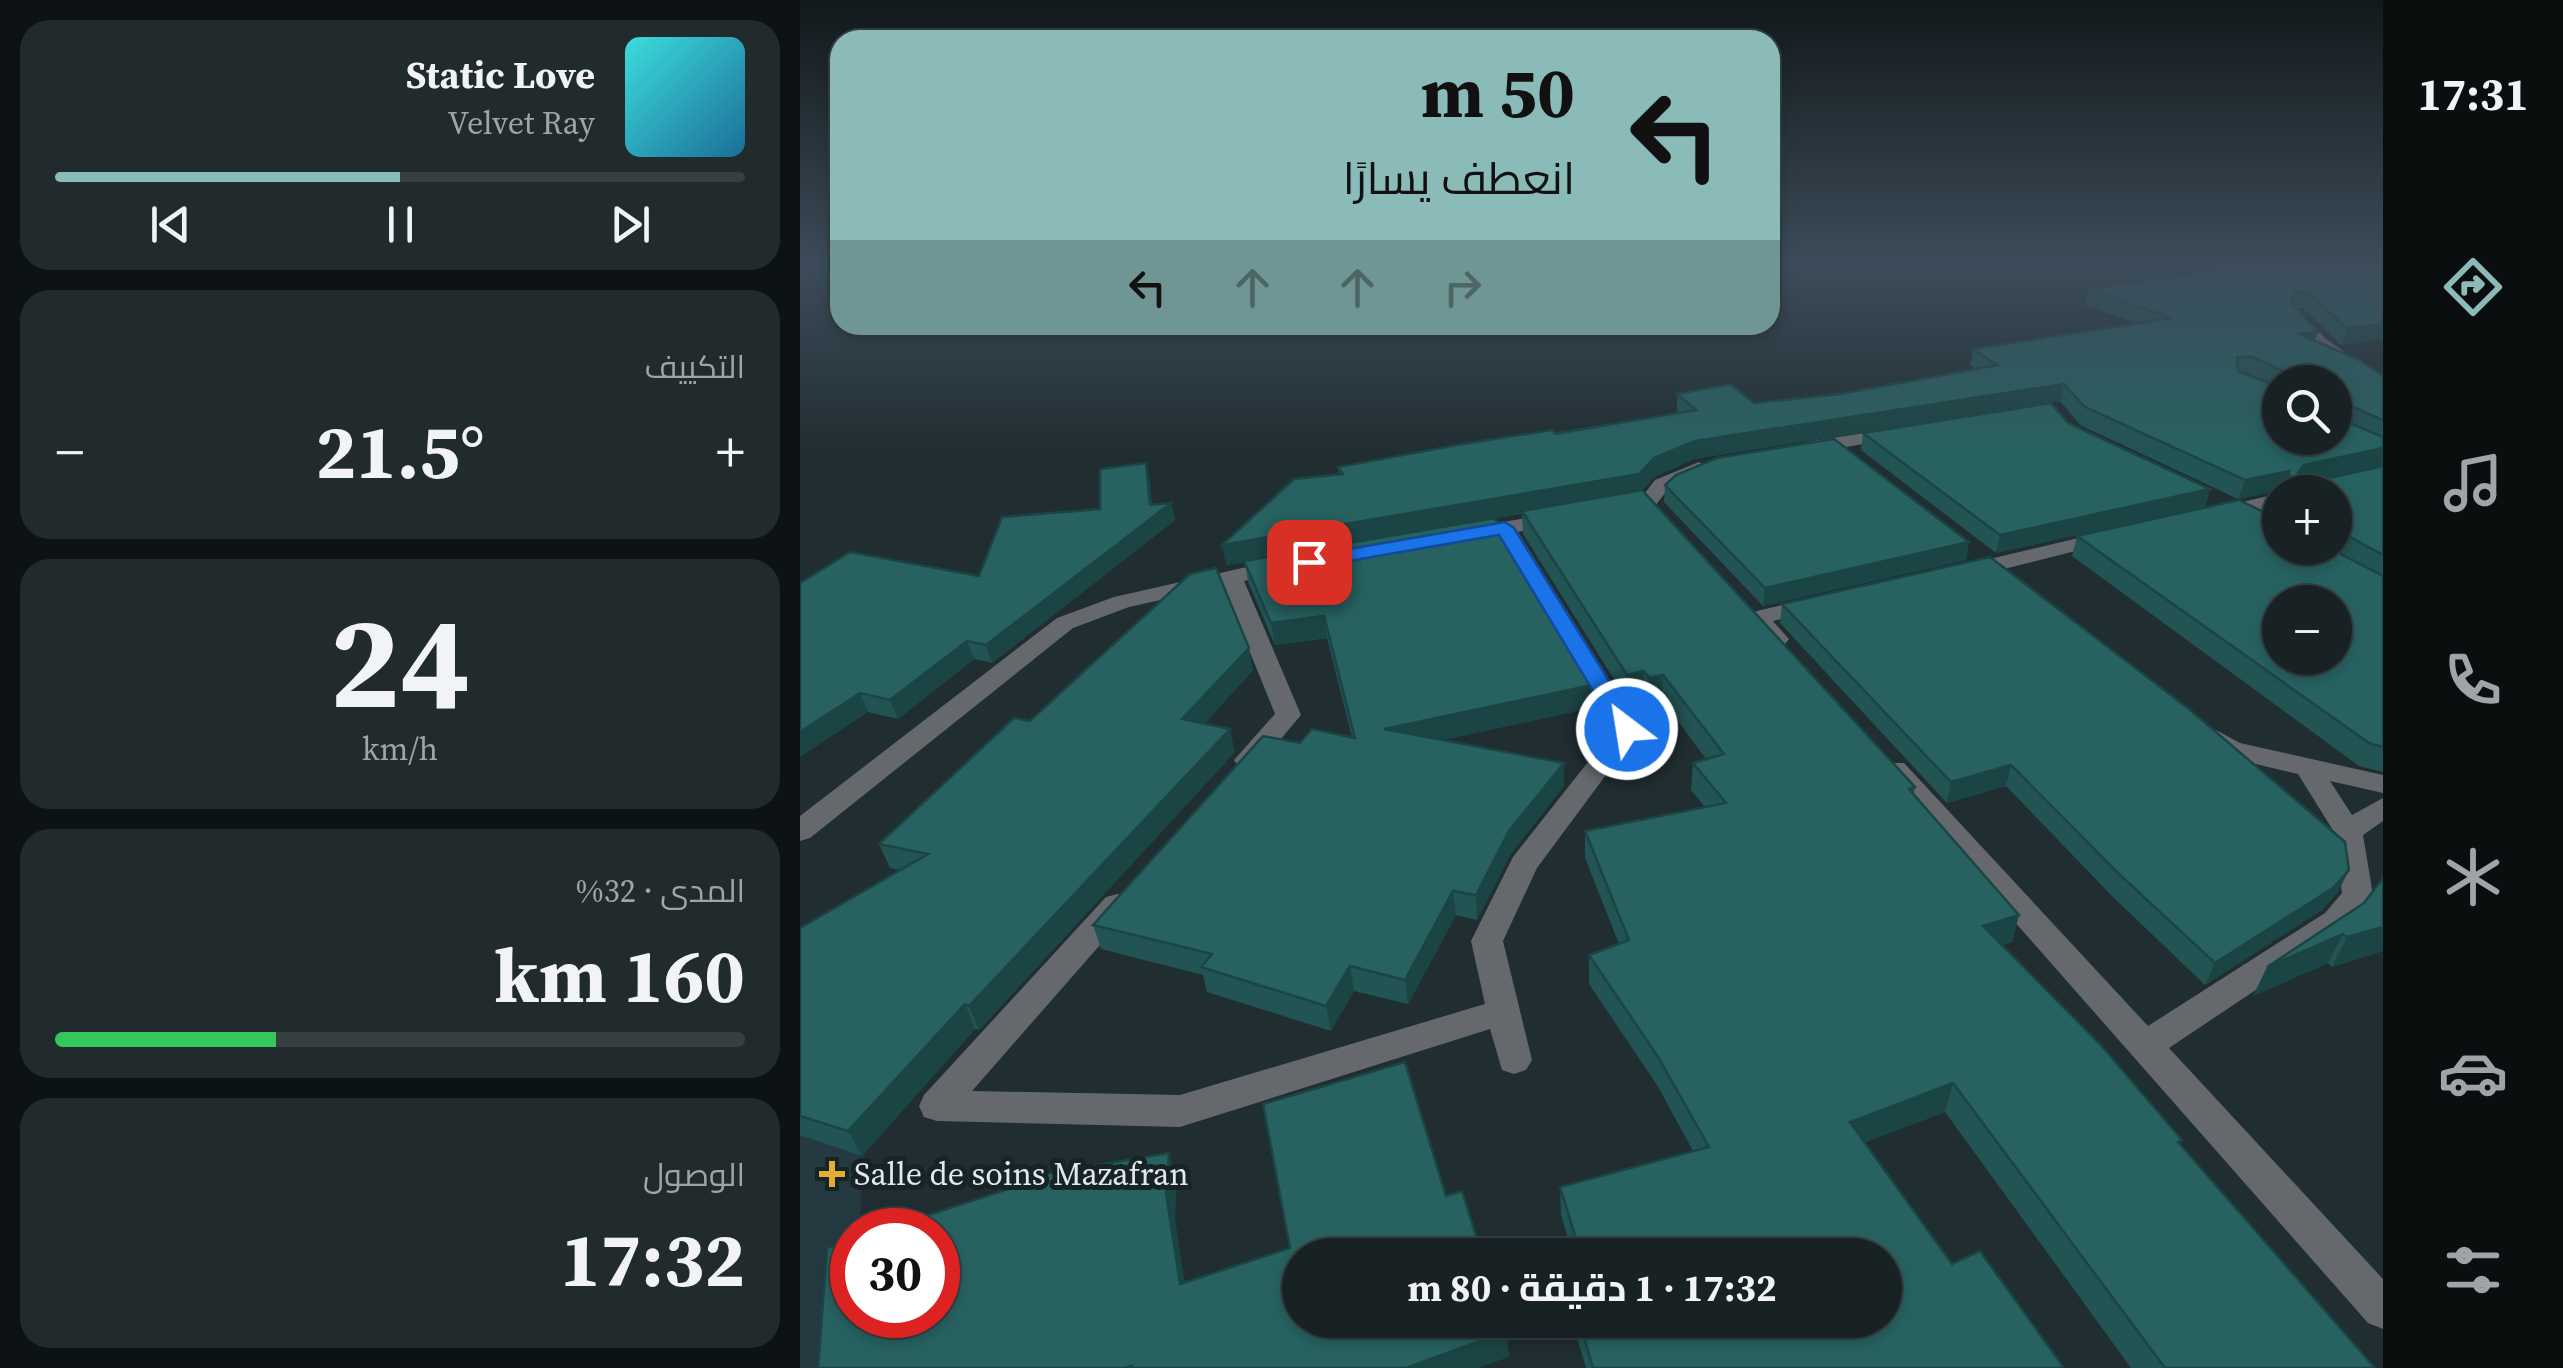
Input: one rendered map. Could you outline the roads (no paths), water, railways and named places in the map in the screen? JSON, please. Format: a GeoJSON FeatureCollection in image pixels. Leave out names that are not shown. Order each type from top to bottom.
{"type":"FeatureCollection","features":[{"type":"Feature","properties":{"kind":"street"},"geometry":{"type":"LineString","coordinates":[[2307,328],[2319,341],[2383,388]]}},
{"type":"Feature","properties":{"kind":"street"},"geometry":{"type":"LineString","coordinates":[[1782,452],[1925,429]]}},
{"type":"Feature","properties":{"kind":"street"},"geometry":{"type":"LineString","coordinates":[[1834,443],[1865,467]]}},
{"type":"Feature","properties":{"kind":"street"},"geometry":{"type":"LineString","coordinates":[[1646,508],[1662,484],[1712,466]]}},
{"type":"Feature","properties":{"kind":"street"},"geometry":{"type":"LineString","coordinates":[[2204,494],[2262,524]]}},
{"type":"Feature","properties":{"kind":"street"},"geometry":{"type":"LineString","coordinates":[[2182,522],[2262,504]]}},
{"type":"Feature","properties":{"kind":"street"},"geometry":{"type":"LineString","coordinates":[[1446,538],[1576,515]]}},
{"type":"Feature","properties":{"kind":"street"},"geometry":{"type":"LineString","coordinates":[[1505,528],[1627,729],[1524,864],[1487,941],[1514,1060]]}},
{"type":"Feature","properties":{"kind":"street"},"geometry":{"type":"LineString","coordinates":[[1932,579],[2128,534]]}},
{"type":"Feature","properties":{"kind":"street"},"geometry":{"type":"LineString","coordinates":[[1960,541],[2021,589]]}},
{"type":"Feature","properties":{"kind":"street"},"geometry":{"type":"LineString","coordinates":[[800,831],[1065,624],[1122,602],[1309,562]]}},
{"type":"Feature","properties":{"kind":"street"},"geometry":{"type":"LineString","coordinates":[[1223,788],[1288,715],[1230,576]]}},
{"type":"Feature","properties":{"kind":"street"},"geometry":{"type":"LineString","coordinates":[[1798,662],[1750,610],[1835,600]]}},
{"type":"Feature","properties":{"kind":"street"},"geometry":{"type":"LineString","coordinates":[[2200,727],[2230,750],[2383,784]]}},
{"type":"Feature","properties":{"kind":"street"},"geometry":{"type":"LineString","coordinates":[[1878,750],[2383,1309]]}},
{"type":"Feature","properties":{"kind":"street"},"geometry":{"type":"LineString","coordinates":[[2144,1046],[2336,921],[2358,894],[2348,832],[2308,767]]}},
{"type":"Feature","properties":{"kind":"street"},"geometry":{"type":"LineString","coordinates":[[2348,832],[2383,807]]}},
{"type":"Feature","properties":{"kind":"street"},"geometry":{"type":"LineString","coordinates":[[1132,889],[937,1106],[1180,1111],[1503,1012]]}},
{"type":"Feature","properties":{"kind":"place","name":"Salle de soins Mazafran"},"geometry":{"type":"Point","coordinates":[832,1174]}}]}
